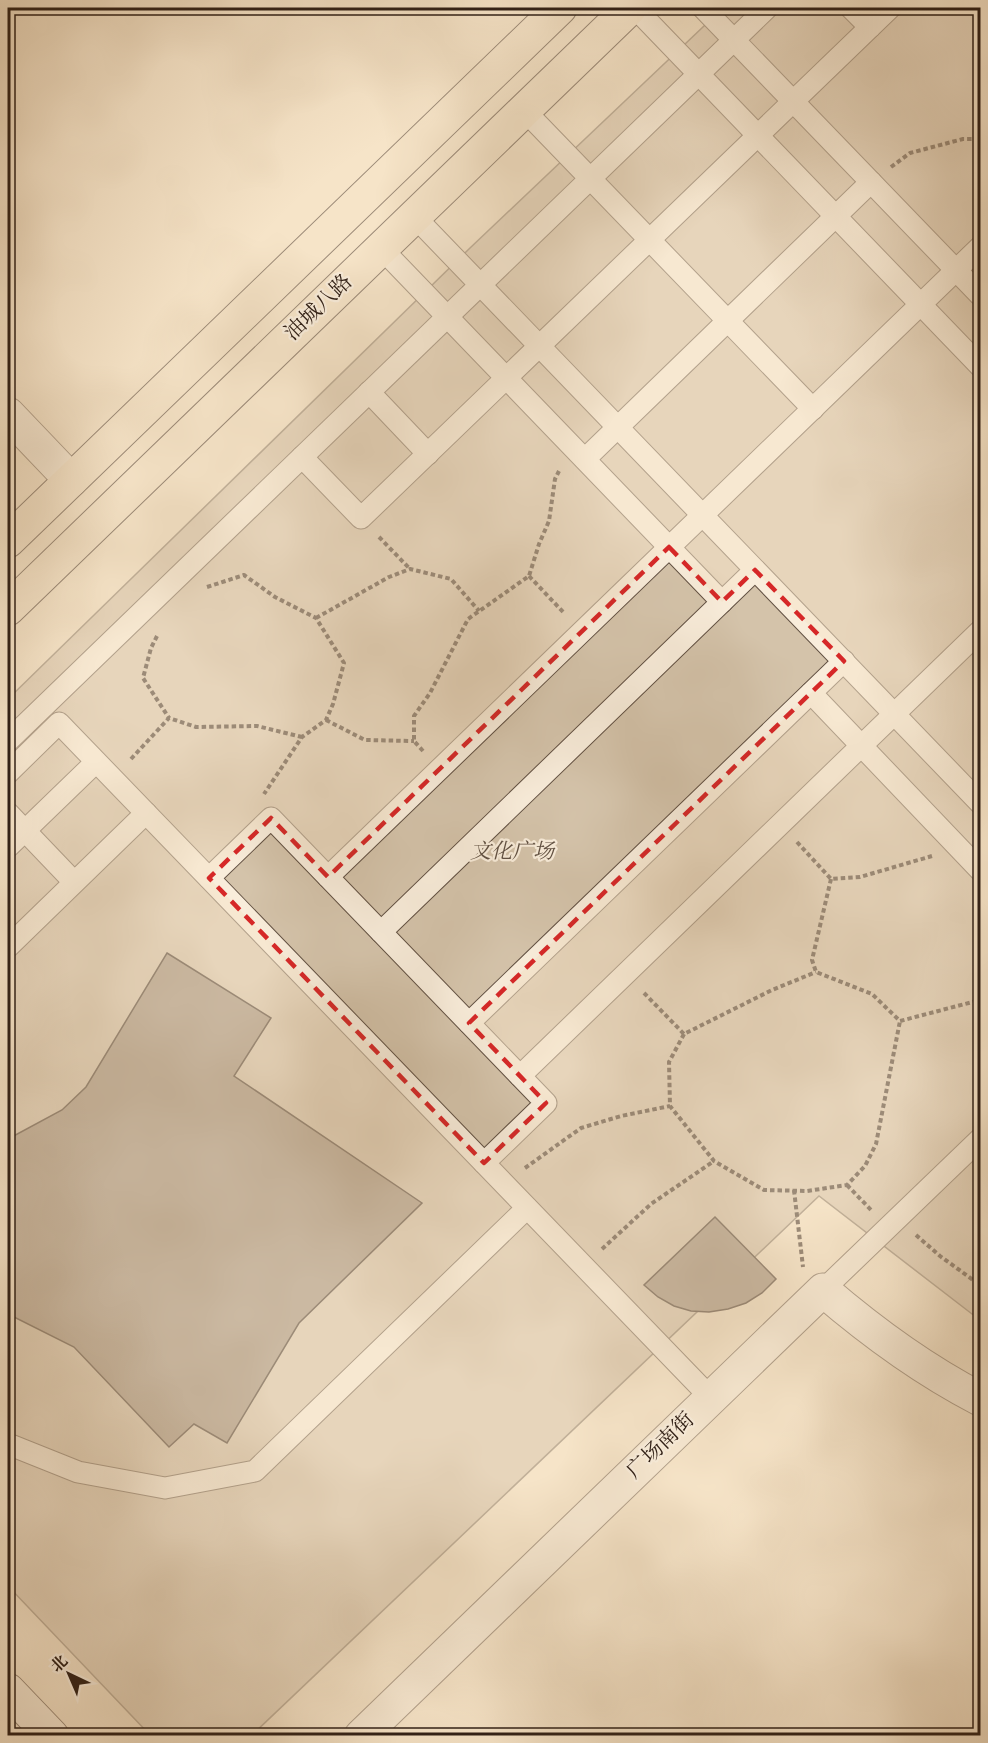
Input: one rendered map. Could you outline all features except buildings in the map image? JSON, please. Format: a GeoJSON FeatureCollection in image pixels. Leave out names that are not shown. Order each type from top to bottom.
{"type":"FeatureCollection","features":[{"type":"Feature","properties":{"kind":"main road"},"geometry":{"type":"LineString","coordinates":[[8,541],[560,8]]}},
{"type":"Feature","properties":{"kind":"main road","name":"油城八路"},"geometry":{"type":"LineString","coordinates":[[8,609],[524,110],[633,8]]}},
{"type":"Feature","properties":{"kind":"street"},"geometry":{"type":"LineString","coordinates":[[633,8],[921,304],[978,359]]}},
{"type":"Feature","properties":{"kind":"street"},"geometry":{"type":"LineString","coordinates":[[703,8],[981,295]]}},
{"type":"Feature","properties":{"kind":"street"},"geometry":{"type":"LineString","coordinates":[[8,741],[767,8]]}},
{"type":"Feature","properties":{"kind":"street"},"geometry":{"type":"LineString","coordinates":[[851,8],[870,27]]}},
{"type":"Feature","properties":{"kind":"street"},"geometry":{"type":"LineString","coordinates":[[302,457],[361,518],[890,8]]}},
{"type":"Feature","properties":{"kind":"street"},"geometry":{"type":"LineString","coordinates":[[524,110],[813,409]]}},
{"type":"Feature","properties":{"kind":"street"},"geometry":{"type":"LineString","coordinates":[[580,455],[618,427],[871,182]]}},
{"type":"Feature","properties":{"kind":"street"},"geometry":{"type":"LineString","coordinates":[[414,216],[981,803]]}},
{"type":"Feature","properties":{"kind":"street"},"geometry":{"type":"LineString","coordinates":[[328,877],[981,247]]}},
{"type":"Feature","properties":{"kind":"street"},"geometry":{"type":"LineString","coordinates":[[381,248],[722,602]]}},
{"type":"Feature","properties":{"kind":"street"},"geometry":{"type":"LineString","coordinates":[[369,392],[428,454]]}},
{"type":"Feature","properties":{"kind":"street"},"geometry":{"type":"LineString","coordinates":[[8,414],[71,480]]}},
{"type":"Feature","properties":{"kind":"street"},"geometry":{"type":"LineString","coordinates":[[381,932],[755,570]]}},
{"type":"Feature","properties":{"kind":"street"},"geometry":{"type":"LineString","coordinates":[[520,1076],[981,631]]}},
{"type":"Feature","properties":{"kind":"street"},"geometry":{"type":"LineString","coordinates":[[469,1023],[844,661]]}},
{"type":"Feature","properties":{"kind":"street"},"geometry":{"type":"LineString","coordinates":[[811,693],[981,870]]}},
{"type":"Feature","properties":{"kind":"street"},"geometry":{"type":"LineString","coordinates":[[8,773],[59,723],[711,1398]]}},
{"type":"Feature","properties":{"kind":"street"},"geometry":{"type":"LineString","coordinates":[[8,847],[96,762]]}},
{"type":"Feature","properties":{"kind":"street"},"geometry":{"type":"LineString","coordinates":[[8,813],[74,882]]}},
{"type":"Feature","properties":{"kind":"street"},"geometry":{"type":"LineString","coordinates":[[8,946],[146,813]]}},
{"type":"Feature","properties":{"kind":"street"},"geometry":{"type":"LineString","coordinates":[[209,878],[271,818],[469,1023],[546,1103],[484,1163]]}},
{"type":"Feature","properties":{"kind":"street"},"geometry":{"type":"LineString","coordinates":[[981,1138],[824,1290],[862,1324],[904,1355],[948,1383],[981,1399]]}},
{"type":"Feature","properties":{"kind":"street"},"geometry":{"type":"LineString","coordinates":[[10,1451],[78,1472],[165,1488],[255,1471],[527,1208]]}},
{"type":"Feature","properties":{"kind":"street","name":"广场南街"},"geometry":{"type":"LineString","coordinates":[[361,1736],[824,1290]]}},
{"type":"Feature","properties":{"kind":"street"},"geometry":{"type":"LineString","coordinates":[[8,1690],[52,1736]]}},
{"type":"Feature","properties":{"kind":"path"},"geometry":{"type":"LineString","coordinates":[[871,182],[910,153],[963,139],[979,139]]}},
{"type":"Feature","properties":{"kind":"path"},"geometry":{"type":"LineString","coordinates":[[439,769],[414,741],[414,716],[430,693],[468,618],[529,576],[549,520],[555,479],[562,465],[580,455]]}},
{"type":"Feature","properties":{"kind":"path"},"geometry":{"type":"LineString","coordinates":[[361,518],[410,569],[451,579],[479,611]]}},
{"type":"Feature","properties":{"kind":"path"},"geometry":{"type":"LineString","coordinates":[[316,618],[389,577],[410,569]]}},
{"type":"Feature","properties":{"kind":"path"},"geometry":{"type":"LineString","coordinates":[[202,588],[244,575],[275,597],[316,618],[344,663],[333,704],[326,720],[302,737],[257,804],[271,818]]}},
{"type":"Feature","properties":{"kind":"path"},"geometry":{"type":"LineString","coordinates":[[529,576],[581,632]]}},
{"type":"Feature","properties":{"kind":"path"},"geometry":{"type":"LineString","coordinates":[[161,628],[151,648],[143,678],[169,718],[196,727],[257,726],[302,737]]}},
{"type":"Feature","properties":{"kind":"path"},"geometry":{"type":"LineString","coordinates":[[112,778],[169,718]]}},
{"type":"Feature","properties":{"kind":"path"},"geometry":{"type":"LineString","coordinates":[[326,720],[365,740],[414,741]]}},
{"type":"Feature","properties":{"kind":"path"},"geometry":{"type":"LineString","coordinates":[[780,825],[831,879]]}},
{"type":"Feature","properties":{"kind":"path"},"geometry":{"type":"LineString","coordinates":[[831,879],[860,876],[958,847]]}},
{"type":"Feature","properties":{"kind":"path"},"geometry":{"type":"LineString","coordinates":[[816,972],[812,960],[831,879]]}},
{"type":"Feature","properties":{"kind":"path"},"geometry":{"type":"LineString","coordinates":[[816,972],[872,994],[900,1021],[876,1144],[865,1166],[847,1185],[807,1191],[764,1190],[714,1161],[670,1106],[669,1062],[684,1034],[772,990],[816,972]]}},
{"type":"Feature","properties":{"kind":"path"},"geometry":{"type":"LineString","coordinates":[[626,974],[684,1034]]}},
{"type":"Feature","properties":{"kind":"path"},"geometry":{"type":"LineString","coordinates":[[900,1021],[981,1000]]}},
{"type":"Feature","properties":{"kind":"path"},"geometry":{"type":"LineString","coordinates":[[504,1184],[581,1128],[621,1116],[670,1106]]}},
{"type":"Feature","properties":{"kind":"path"},"geometry":{"type":"LineString","coordinates":[[584,1266],[651,1204],[714,1161]]}},
{"type":"Feature","properties":{"kind":"path"},"geometry":{"type":"LineString","coordinates":[[847,1185],[893,1223],[981,1285]]}},
{"type":"Feature","properties":{"kind":"path"},"geometry":{"type":"LineString","coordinates":[[794,1190],[802,1266],[824,1290]]}},
{"type":"Feature","properties":{"kind":"highlighted area"},"geometry":{"type":"Polygon","coordinates":[[[669,547],[722,602],[755,570],[844,661],[469,1023],[546,1103],[484,1163],[209,878],[271,818],[328,877],[669,547]]]}},
{"type":"Feature","properties":{"kind":"green space","name":"文化广场"},"geometry":{"type":"Polygon","coordinates":[[[723,8],[980,8],[980,1319],[819,1196],[252,1735],[150,1735],[8,1586],[8,699],[470,248],[723,8]]]}}]}
